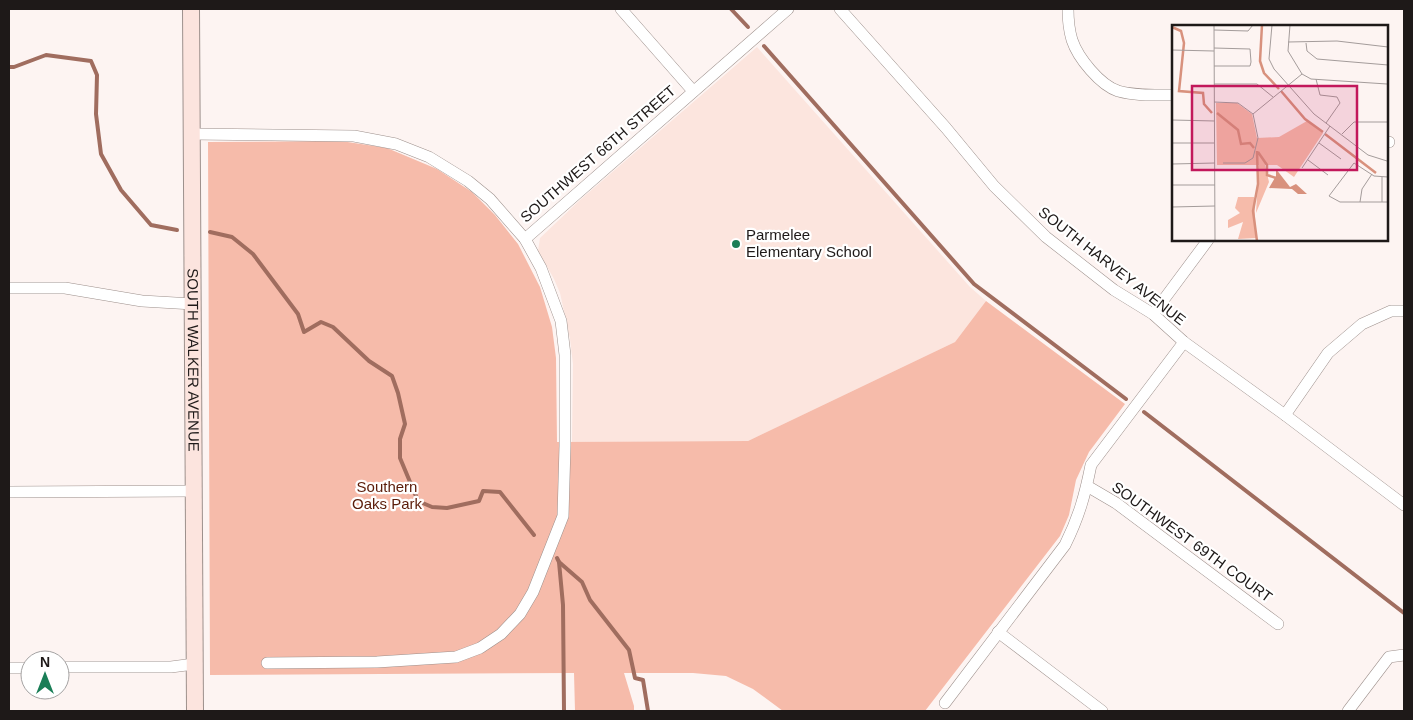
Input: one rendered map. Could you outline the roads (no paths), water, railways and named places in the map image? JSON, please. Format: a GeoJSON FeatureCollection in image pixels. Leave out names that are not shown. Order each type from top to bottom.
{"type":"FeatureCollection","features":[{"type":"Feature","properties":{"kind":"main road","name":"SOUTH WALKER AVENUE"},"geometry":{"type":"LineString","coordinates":[[192,9],[194,711]]}},
{"type":"Feature","properties":{"kind":"street"},"geometry":{"type":"LineString","coordinates":[[621,9],[693,91]]}},
{"type":"Feature","properties":{"kind":"street","name":"SOUTHWEST 66TH STREET"},"geometry":{"type":"LineString","coordinates":[[192,134],[354,136],[396,144],[429,157],[468,181],[490,199],[525,239],[788,9]]}},
{"type":"Feature","properties":{"kind":"street","name":"SOUTH HARVEY AVENUE"},"geometry":{"type":"LineString","coordinates":[[840,9],[946,128],[994,186],[1046,236],[1114,290],[1153,314],[1184,342],[1285,415],[1404,506]]}},
{"type":"Feature","properties":{"kind":"street"},"geometry":{"type":"LineString","coordinates":[[1068,9],[1072,40],[1081,58],[1098,78],[1117,90],[1142,95],[1172,95]]}},
{"type":"Feature","properties":{"kind":"street"},"geometry":{"type":"LineString","coordinates":[[267,663],[377,662],[456,658],[487,644],[501,634],[520,614],[533,592],[563,516],[565,446],[566,355],[561,322],[541,268],[525,239]]}},
{"type":"Feature","properties":{"kind":"street"},"geometry":{"type":"LineString","coordinates":[[1153,314],[1207,241]]}},
{"type":"Feature","properties":{"kind":"street"},"geometry":{"type":"LineString","coordinates":[[9,288],[66,288],[142,301],[193,304]]}},
{"type":"Feature","properties":{"kind":"street"},"geometry":{"type":"LineString","coordinates":[[1285,415],[1328,353],[1362,324],[1391,311],[1404,311]]}},
{"type":"Feature","properties":{"kind":"street"},"geometry":{"type":"LineString","coordinates":[[945,703],[1065,545],[1077,520],[1091,464],[1184,342]]}},
{"type":"Feature","properties":{"kind":"street","name":"SOUTHWEST 69TH COURT"},"geometry":{"type":"LineString","coordinates":[[1087,486],[1116,503],[1278,624]]}},
{"type":"Feature","properties":{"kind":"street"},"geometry":{"type":"LineString","coordinates":[[9,492],[194,491]]}},
{"type":"Feature","properties":{"kind":"street"},"geometry":{"type":"LineString","coordinates":[[998,632],[1102,711]]}},
{"type":"Feature","properties":{"kind":"street"},"geometry":{"type":"LineString","coordinates":[[1348,711],[1389,658],[1404,655]]}},
{"type":"Feature","properties":{"kind":"street"},"geometry":{"type":"LineString","coordinates":[[70,667],[171,667],[194,664]]}},
{"type":"Feature","properties":{"kind":"waterway"},"geometry":{"type":"LineString","coordinates":[[731,9],[748,27]]}},
{"type":"Feature","properties":{"kind":"waterway"},"geometry":{"type":"LineString","coordinates":[[764,46],[974,284],[1126,399]]}},
{"type":"Feature","properties":{"kind":"waterway"},"geometry":{"type":"LineString","coordinates":[[9,67],[14,67],[46,55],[91,61],[97,75],[96,114],[101,154],[121,190],[151,225],[177,230]]}},
{"type":"Feature","properties":{"kind":"waterway"},"geometry":{"type":"LineString","coordinates":[[210,232],[232,237],[253,254],[298,314],[304,332],[321,322],[333,327],[369,361],[392,376],[405,424],[400,439],[400,458],[418,501],[432,507],[447,508],[479,501],[483,491],[500,492],[534,535]]}},
{"type":"Feature","properties":{"kind":"waterway"},"geometry":{"type":"LineString","coordinates":[[1144,412],[1404,613]]}},
{"type":"Feature","properties":{"kind":"waterway"},"geometry":{"type":"LineString","coordinates":[[557,558],[559,562],[582,582],[590,600],[629,650],[635,678],[643,680],[648,711]]}},
{"type":"Feature","properties":{"kind":"waterway"},"geometry":{"type":"LineString","coordinates":[[559,562],[563,605],[564,711]]}},
{"type":"Feature","properties":{"kind":"place","name":"Parmelee Elementary School"},"geometry":{"type":"Point","coordinates":[736,244]}},
{"type":"Feature","properties":{"kind":"park label","name":"Southern Oaks Park"},"geometry":{"type":"Point","coordinates":[387,496]}}]}
